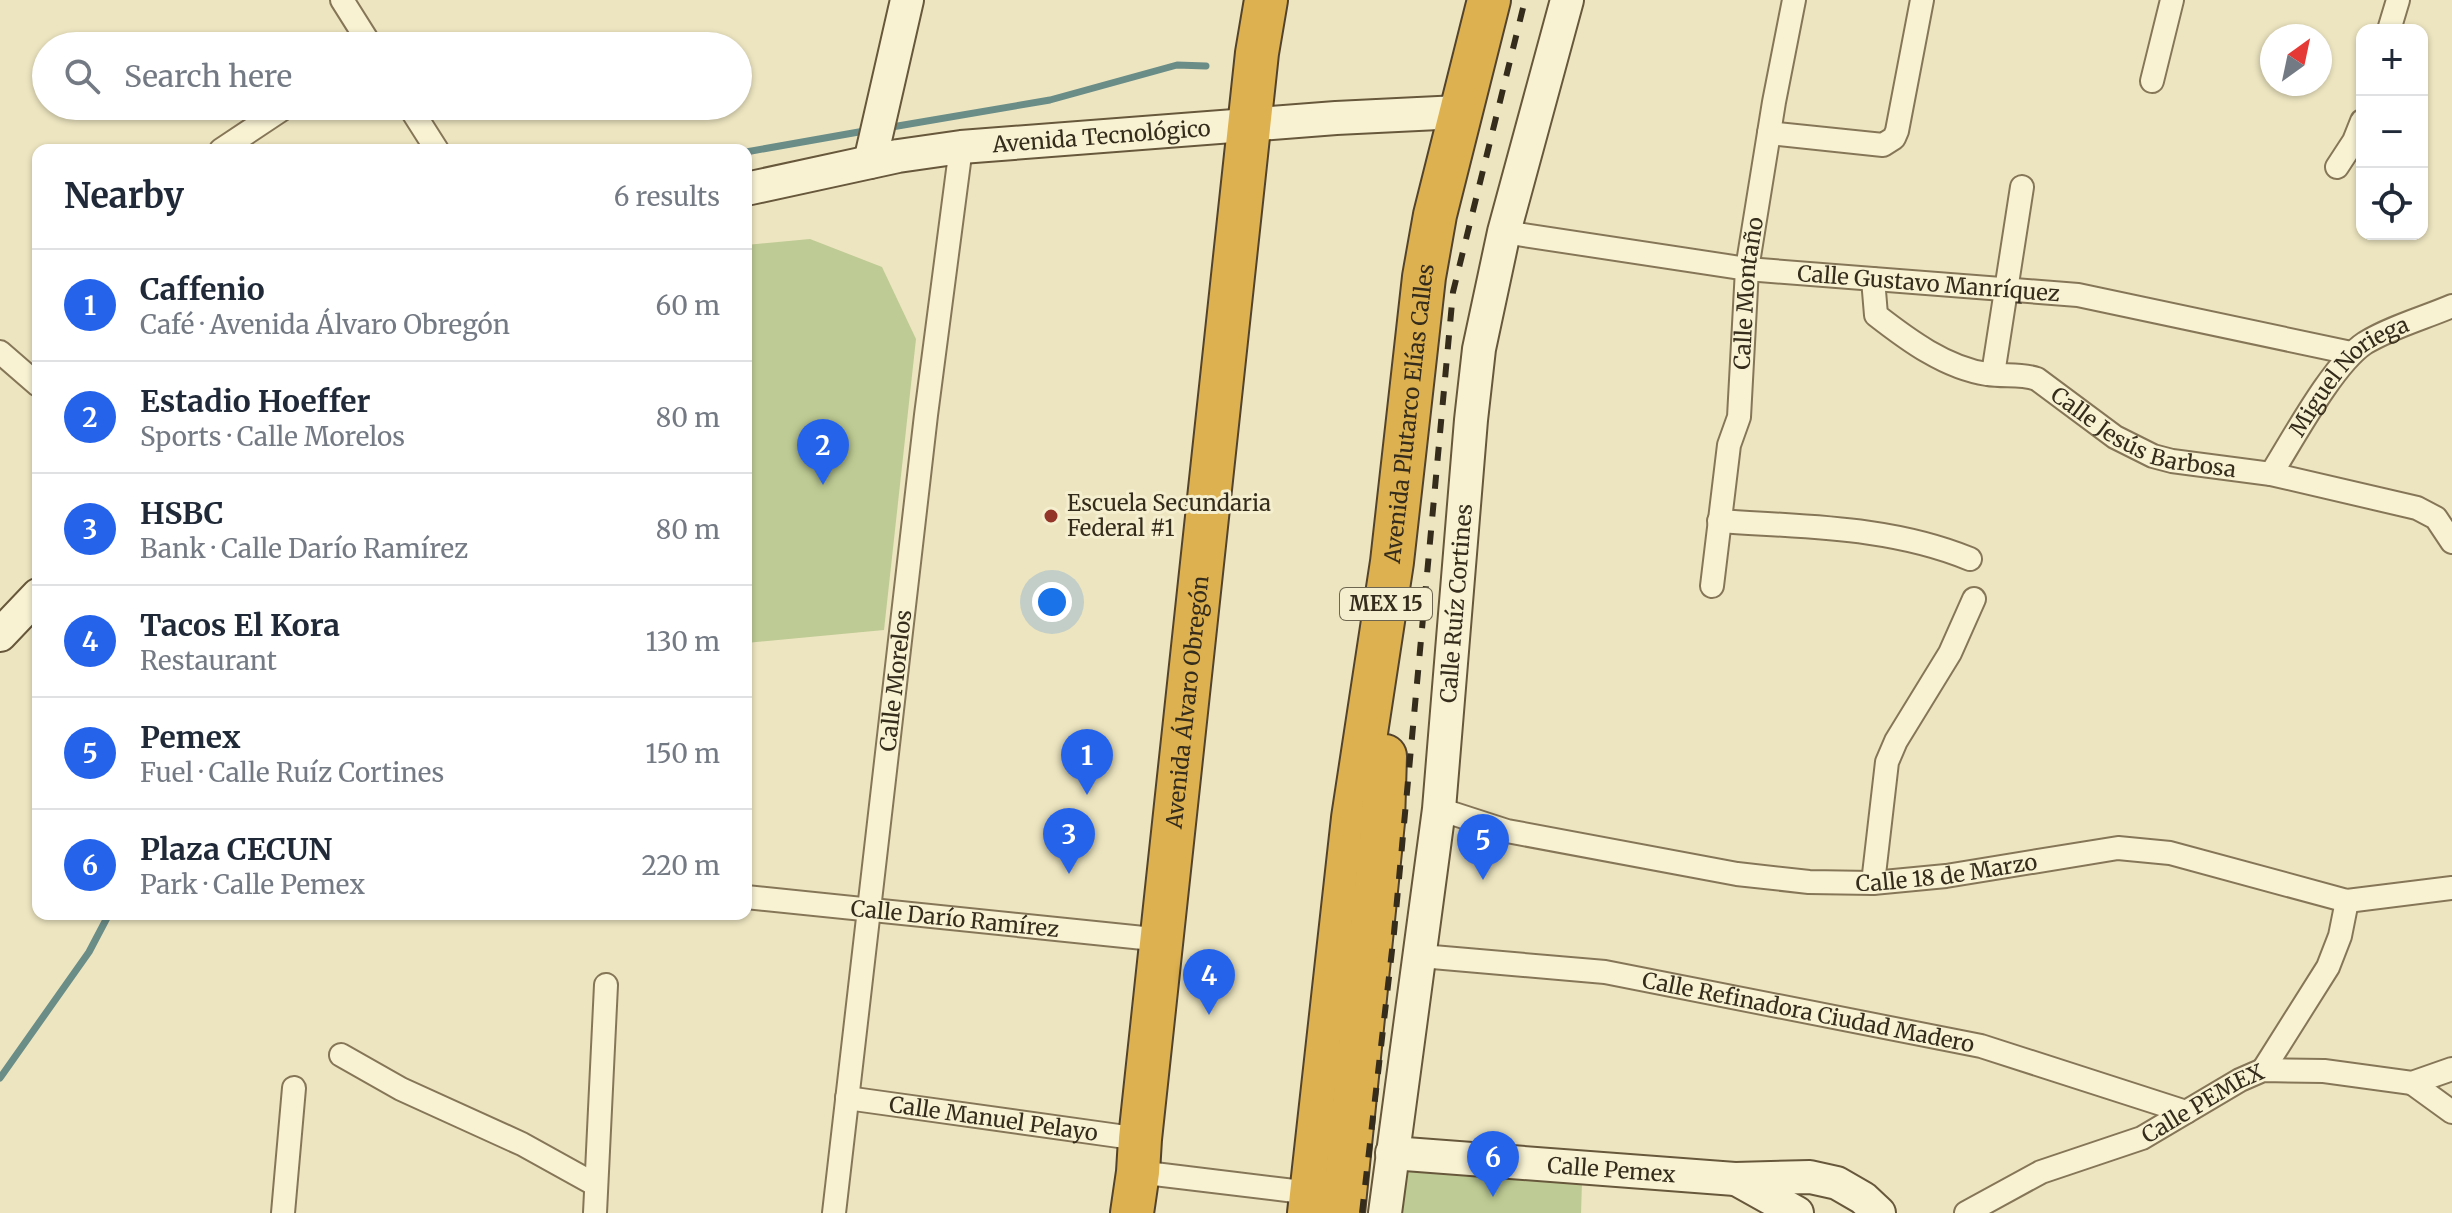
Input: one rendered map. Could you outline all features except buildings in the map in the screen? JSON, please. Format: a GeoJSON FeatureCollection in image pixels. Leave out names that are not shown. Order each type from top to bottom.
{"type":"FeatureCollection","features":[{"type":"Feature","properties":{"kind":"highway","name":"Avenida Álvaro Obregón"},"geometry":{"type":"LineString","coordinates":[[1132,1213],[1266,0]]}},
{"type":"Feature","properties":{"kind":"highway","name":"Avenida Plutarco Elías Calles"},"geometry":{"type":"LineString","coordinates":[[1321,1206],[1353,818],[1392,562],[1424,277],[1459,112],[1489,0]]}},
{"type":"Feature","properties":{"kind":"highway"},"geometry":{"type":"LineString","coordinates":[[1321,1206],[1383,822],[1392,562]]}},
{"type":"Feature","properties":{"kind":"street"},"geometry":{"type":"LineString","coordinates":[[342,0],[362,32]]}},
{"type":"Feature","properties":{"kind":"street"},"geometry":{"type":"LineString","coordinates":[[870,162],[907,0]]}},
{"type":"Feature","properties":{"kind":"street","name":"Calle Ruíz Cortines"},"geometry":{"type":"LineString","coordinates":[[1385,1213],[1439,809],[1479,349],[1504,232],[1567,0]]}},
{"type":"Feature","properties":{"kind":"street","name":"Calle Montaño"},"geometry":{"type":"LineString","coordinates":[[1712,586],[1729,445],[1739,417],[1747,269],[1794,0]]}},
{"type":"Feature","properties":{"kind":"street"},"geometry":{"type":"LineString","coordinates":[[1769,133],[1883,145],[1890,142],[1897,131],[1922,0]]}},
{"type":"Feature","properties":{"kind":"street"},"geometry":{"type":"LineString","coordinates":[[2152,81],[2172,0]]}},
{"type":"Feature","properties":{"kind":"street"},"geometry":{"type":"LineString","coordinates":[[2391,24],[2398,0]]}},
{"type":"Feature","properties":{"kind":"street","name":"Avenida Tecnológico"},"geometry":{"type":"LineString","coordinates":[[752,188],[870,162],[961,147],[1250,124],[1459,112]]}},
{"type":"Feature","properties":{"kind":"street"},"geometry":{"type":"LineString","coordinates":[[230,144],[266,120]]}},
{"type":"Feature","properties":{"kind":"street"},"geometry":{"type":"LineString","coordinates":[[418,120],[433,144]]}},
{"type":"Feature","properties":{"kind":"street"},"geometry":{"type":"LineString","coordinates":[[2337,167],[2356,136]]}},
{"type":"Feature","properties":{"kind":"street","name":"Calle Morelos"},"geometry":{"type":"LineString","coordinates":[[834,1213],[920,460],[961,147]]}},
{"type":"Feature","properties":{"kind":"street"},"geometry":{"type":"LineString","coordinates":[[1993,374],[2022,187]]}},
{"type":"Feature","properties":{"kind":"street","name":"Calle Gustavo Manríquez"},"geometry":{"type":"LineString","coordinates":[[1504,232],[1747,269],[2106,299],[2351,353]]}},
{"type":"Feature","properties":{"kind":"street","name":"Calle Jesús Barbosa"},"geometry":{"type":"LineString","coordinates":[[1873,279],[1876,315],[1904,336],[1949,362],[1993,374],[2024,374],[2037,379],[2115,437],[2153,456],[2271,474],[2417,508],[2436,518],[2452,542]]}},
{"type":"Feature","properties":{"kind":"street","name":"Miguel Noriega"},"geometry":{"type":"LineString","coordinates":[[2271,474],[2351,353],[2368,341],[2452,306]]}},
{"type":"Feature","properties":{"kind":"street"},"geometry":{"type":"LineString","coordinates":[[0,352],[32,380]]}},
{"type":"Feature","properties":{"kind":"street"},"geometry":{"type":"LineString","coordinates":[[1719,521],[1857,530],[1936,545],[1970,559]]}},
{"type":"Feature","properties":{"kind":"street"},"geometry":{"type":"LineString","coordinates":[[1873,883],[1887,762],[1896,741],[1950,653],[1974,599]]}},
{"type":"Feature","properties":{"kind":"street"},"geometry":{"type":"LineString","coordinates":[[0,635],[32,601]]}},
{"type":"Feature","properties":{"kind":"street","name":"Calle 18 de Marzo"},"geometry":{"type":"LineString","coordinates":[[1439,809],[1507,831],[1737,874],[1809,882],[1873,883],[1946,876],[2092,850],[2131,848],[2170,853],[2347,901],[2452,888]]}},
{"type":"Feature","properties":{"kind":"street","name":"Calle Darío Ramírez"},"geometry":{"type":"LineString","coordinates":[[752,898],[1163,940]]}},
{"type":"Feature","properties":{"kind":"street"},"geometry":{"type":"LineString","coordinates":[[2263,1070],[2328,967],[2340,936],[2347,901]]}},
{"type":"Feature","properties":{"kind":"street","name":"Calle Refinadora Ciudad Madero"},"geometry":{"type":"LineString","coordinates":[[1421,956],[1605,972],[1981,1046],[2186,1112]]}},
{"type":"Feature","properties":{"kind":"street"},"geometry":{"type":"LineString","coordinates":[[595,1213],[606,985]]}},
{"type":"Feature","properties":{"kind":"street"},"geometry":{"type":"LineString","coordinates":[[341,1055],[401,1089],[522,1144],[596,1185]]}},
{"type":"Feature","properties":{"kind":"street","name":"Calle PEMEX"},"geometry":{"type":"LineString","coordinates":[[1966,1213],[2029,1177],[2142,1138],[2240,1080],[2263,1070],[2324,1071],[2412,1083],[2452,1069]]}},
{"type":"Feature","properties":{"kind":"street"},"geometry":{"type":"LineString","coordinates":[[2412,1083],[2452,1112]]}},
{"type":"Feature","properties":{"kind":"street"},"geometry":{"type":"LineString","coordinates":[[283,1213],[294,1088]]}},
{"type":"Feature","properties":{"kind":"street","name":"Calle Manuel Pelayo"},"geometry":{"type":"LineString","coordinates":[[847,1098],[1139,1155],[1321,1206]]}},
{"type":"Feature","properties":{"kind":"street","name":"Calle Pemex"},"geometry":{"type":"LineString","coordinates":[[1392,1153],[1735,1179],[1810,1177],[1837,1183]]}},
{"type":"Feature","properties":{"kind":"street"},"geometry":{"type":"LineString","coordinates":[[1735,1179],[1797,1213]]}},
{"type":"Feature","properties":{"kind":"street"},"geometry":{"type":"LineString","coordinates":[[1808,1213],[1837,1183],[1863,1198],[1879,1213]]}},
{"type":"Feature","properties":{"kind":"green space"},"geometry":{"type":"Polygon","coordinates":[[[810,239],[882,267],[916,339],[884,630],[752,642],[752,244],[810,239]]]}},
{"type":"Feature","properties":{"kind":"green space"},"geometry":{"type":"Polygon","coordinates":[[[1408,1166],[1582,1181],[1581,1213],[1402,1213],[1408,1166]]]}},
{"type":"Feature","properties":{"kind":"waterway"},"geometry":{"type":"LineString","coordinates":[[886,128],[1050,100],[1177,65],[1206,66]]}},
{"type":"Feature","properties":{"kind":"waterway"},"geometry":{"type":"LineString","coordinates":[[752,151],[870,130]]}},
{"type":"Feature","properties":{"kind":"waterway"},"geometry":{"type":"LineString","coordinates":[[0,1078],[89,952],[106,920]]}},
{"type":"Feature","properties":{"kind":"railway"},"geometry":{"type":"LineString","coordinates":[[1362,1213],[1394,933],[1453,292],[1525,0]]}},
{"type":"Feature","properties":{"kind":"place","name":"Estadio Hoeffer"},"geometry":{"type":"Point","coordinates":[823,485]}},
{"type":"Feature","properties":{"kind":"place","name":"Escuela Secundaria Federal #1"},"geometry":{"type":"Point","coordinates":[1051,516]}},
{"type":"Feature","properties":{"kind":"place","name":"Caffenio"},"geometry":{"type":"Point","coordinates":[1087,795]}},
{"type":"Feature","properties":{"kind":"place","name":"HSBC"},"geometry":{"type":"Point","coordinates":[1069,874]}},
{"type":"Feature","properties":{"kind":"place","name":"Pemex"},"geometry":{"type":"Point","coordinates":[1483,880]}},
{"type":"Feature","properties":{"kind":"place","name":"Tacos El Kora"},"geometry":{"type":"Point","coordinates":[1209,1015]}},
{"type":"Feature","properties":{"kind":"place","name":"Plaza CECUN"},"geometry":{"type":"Point","coordinates":[1493,1197]}}]}
